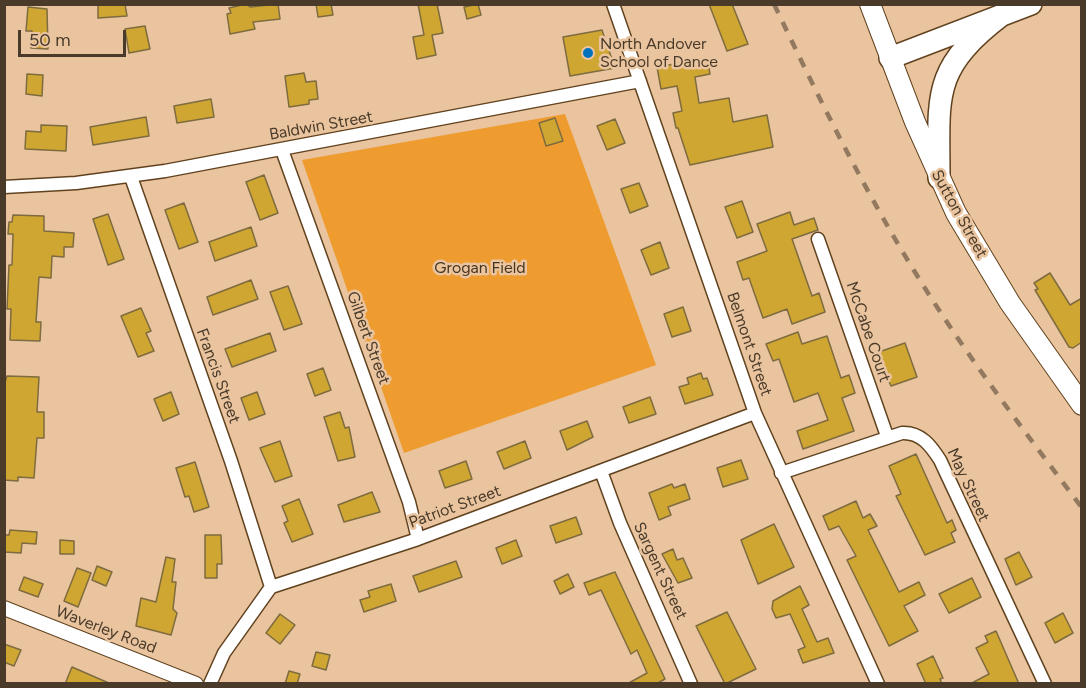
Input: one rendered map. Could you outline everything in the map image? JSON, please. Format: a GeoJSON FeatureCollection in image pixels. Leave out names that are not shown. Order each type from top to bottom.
{"type":"FeatureCollection","features":[{"type":"Feature","properties":{"kind":"highway","name":"Sutton Street"},"geometry":{"type":"LineString","coordinates":[[870,4],[939,178],[956,213],[1010,303],[1082,405]]}},
{"type":"Feature","properties":{"kind":"highway"},"geometry":{"type":"LineString","coordinates":[[890,58],[1031,4]]}},
{"type":"Feature","properties":{"kind":"highway"},"geometry":{"type":"LineString","coordinates":[[939,178],[939,112],[945,79],[964,47],[1002,15]]}},
{"type":"Feature","properties":{"kind":"street","name":"Belmont Street"},"geometry":{"type":"LineString","coordinates":[[613,4],[755,414],[878,684]]}},
{"type":"Feature","properties":{"kind":"street","name":"Baldwin Street"},"geometry":{"type":"LineString","coordinates":[[4,187],[131,177],[640,81]]}},
{"type":"Feature","properties":{"kind":"street","name":"Gilbert Street"},"geometry":{"type":"LineString","coordinates":[[282,150],[409,502],[417,539]]}},
{"type":"Feature","properties":{"kind":"street","name":"Francis Street"},"geometry":{"type":"LineString","coordinates":[[131,177],[231,461],[271,587]]}},
{"type":"Feature","properties":{"kind":"street","name":"McCabe Court"},"geometry":{"type":"LineString","coordinates":[[818,238],[887,436]]}},
{"type":"Feature","properties":{"kind":"street","name":"Patriot Street"},"geometry":{"type":"LineString","coordinates":[[271,587],[417,539],[755,414]]}},
{"type":"Feature","properties":{"kind":"street","name":"May Street"},"geometry":{"type":"LineString","coordinates":[[781,473],[887,436],[909,433],[930,444],[940,460],[1046,684]]}},
{"type":"Feature","properties":{"kind":"street","name":"Sargent Street"},"geometry":{"type":"LineString","coordinates":[[602,471],[620,523],[691,684]]}},
{"type":"Feature","properties":{"kind":"street"},"geometry":{"type":"LineString","coordinates":[[210,684],[224,653],[271,587]]}},
{"type":"Feature","properties":{"kind":"street","name":"Waverley Road"},"geometry":{"type":"LineString","coordinates":[[4,608],[196,684]]}},
{"type":"Feature","properties":{"kind":"green space","name":"Grogan Field"},"geometry":{"type":"Polygon","coordinates":[[[565,114],[656,365],[404,453],[302,160],[565,114]]]}},
{"type":"Feature","properties":{"kind":"building"},"geometry":{"type":"Polygon","coordinates":[[[98,4],[125,4],[127,16],[98,18],[98,4]]]}},
{"type":"Feature","properties":{"kind":"building"},"geometry":{"type":"Polygon","coordinates":[[[246,4],[250,7],[278,4],[280,19],[253,22],[255,29],[230,34],[227,14],[231,13],[229,8],[246,4]]]}},
{"type":"Feature","properties":{"kind":"building"},"geometry":{"type":"Polygon","coordinates":[[[316,4],[331,4],[333,15],[318,17],[316,4]]]}},
{"type":"Feature","properties":{"kind":"building"},"geometry":{"type":"Polygon","coordinates":[[[418,4],[437,4],[443,33],[432,35],[436,55],[417,59],[413,37],[424,35],[418,4]]]}},
{"type":"Feature","properties":{"kind":"building"},"geometry":{"type":"Polygon","coordinates":[[[478,4],[481,15],[467,19],[464,7],[478,4]]]}},
{"type":"Feature","properties":{"kind":"building"},"geometry":{"type":"Polygon","coordinates":[[[709,4],[732,4],[748,44],[727,51],[709,4]]]}},
{"type":"Feature","properties":{"kind":"building"},"geometry":{"type":"Polygon","coordinates":[[[28,7],[47,9],[48,49],[31,48],[32,31],[26,31],[28,7]]]}},
{"type":"Feature","properties":{"kind":"building"},"geometry":{"type":"Polygon","coordinates":[[[145,26],[150,49],[129,53],[125,29],[145,26]]]}},
{"type":"Feature","properties":{"kind":"building","name":"North Andover School of Dance"},"geometry":{"type":"Polygon","coordinates":[[[602,30],[615,68],[570,76],[563,37],[602,30]]]}},
{"type":"Feature","properties":{"kind":"building"},"geometry":{"type":"Polygon","coordinates":[[[692,61],[692,65],[708,62],[710,74],[695,77],[699,103],[729,98],[733,122],[767,115],[773,147],[690,165],[678,128],[676,128],[673,113],[682,111],[677,86],[661,89],[657,67],[692,61]]]}},
{"type":"Feature","properties":{"kind":"building"},"geometry":{"type":"Polygon","coordinates":[[[304,73],[306,82],[316,81],[318,99],[309,100],[309,104],[289,107],[285,76],[304,73]]]}},
{"type":"Feature","properties":{"kind":"building"},"geometry":{"type":"Polygon","coordinates":[[[27,74],[43,75],[42,96],[26,94],[27,74]]]}},
{"type":"Feature","properties":{"kind":"building"},"geometry":{"type":"Polygon","coordinates":[[[211,99],[214,117],[177,123],[174,106],[211,99]]]}},
{"type":"Feature","properties":{"kind":"building"},"geometry":{"type":"Polygon","coordinates":[[[146,117],[149,136],[93,145],[90,127],[146,117]]]}},
{"type":"Feature","properties":{"kind":"building"},"geometry":{"type":"Polygon","coordinates":[[[555,118],[563,141],[546,146],[539,123],[555,118]]]}},
{"type":"Feature","properties":{"kind":"building"},"geometry":{"type":"Polygon","coordinates":[[[615,119],[625,143],[607,150],[597,126],[615,119]]]}},
{"type":"Feature","properties":{"kind":"building"},"geometry":{"type":"Polygon","coordinates":[[[41,125],[67,126],[66,151],[25,149],[26,131],[41,132],[41,125]]]}},
{"type":"Feature","properties":{"kind":"building"},"geometry":{"type":"Polygon","coordinates":[[[264,175],[278,213],[260,220],[246,182],[264,175]]]}},
{"type":"Feature","properties":{"kind":"building"},"geometry":{"type":"Polygon","coordinates":[[[639,183],[648,206],[630,213],[621,189],[639,183]]]}},
{"type":"Feature","properties":{"kind":"building"},"geometry":{"type":"Polygon","coordinates":[[[742,201],[753,232],[737,238],[725,207],[742,201]]]}},
{"type":"Feature","properties":{"kind":"building"},"geometry":{"type":"Polygon","coordinates":[[[184,203],[198,242],[179,249],[165,210],[184,203]]]}},
{"type":"Feature","properties":{"kind":"building"},"geometry":{"type":"Polygon","coordinates":[[[790,212],[794,225],[814,218],[818,230],[792,239],[812,296],[819,293],[825,312],[792,324],[787,309],[763,318],[749,278],[743,280],[737,262],[767,251],[757,224],[790,212]]]}},
{"type":"Feature","properties":{"kind":"building"},"geometry":{"type":"Polygon","coordinates":[[[108,214],[124,259],[108,265],[93,219],[108,214]]]}},
{"type":"Feature","properties":{"kind":"building"},"geometry":{"type":"Polygon","coordinates":[[[13,215],[44,216],[44,231],[74,233],[73,247],[64,247],[64,257],[52,256],[51,278],[39,277],[36,322],[41,322],[40,341],[10,340],[11,309],[7,309],[13,234],[8,234],[9,222],[12,222],[13,215]]]}},
{"type":"Feature","properties":{"kind":"building"},"geometry":{"type":"Polygon","coordinates":[[[251,227],[257,246],[215,261],[209,242],[251,227]]]}},
{"type":"Feature","properties":{"kind":"building"},"geometry":{"type":"Polygon","coordinates":[[[660,242],[669,268],[651,275],[641,250],[660,242]]]}},
{"type":"Feature","properties":{"kind":"building"},"geometry":{"type":"Polygon","coordinates":[[[1050,273],[1070,305],[1082,298],[1082,342],[1073,348],[1069,347],[1035,290],[1038,289],[1034,283],[1050,273]]]}},
{"type":"Feature","properties":{"kind":"building"},"geometry":{"type":"Polygon","coordinates":[[[251,280],[258,299],[213,315],[207,297],[251,280]]]}},
{"type":"Feature","properties":{"kind":"building"},"geometry":{"type":"Polygon","coordinates":[[[288,286],[302,324],[284,330],[270,292],[288,286]]]}},
{"type":"Feature","properties":{"kind":"building"},"geometry":{"type":"Polygon","coordinates":[[[683,307],[691,331],[672,337],[664,314],[683,307]]]}},
{"type":"Feature","properties":{"kind":"building"},"geometry":{"type":"Polygon","coordinates":[[[141,308],[151,331],[146,333],[154,351],[138,357],[121,316],[141,308]]]}},
{"type":"Feature","properties":{"kind":"building"},"geometry":{"type":"Polygon","coordinates":[[[798,332],[802,344],[827,336],[841,378],[849,375],[855,393],[842,398],[854,431],[803,449],[797,431],[828,420],[818,393],[794,402],[779,359],[773,361],[766,344],[798,332]]]}},
{"type":"Feature","properties":{"kind":"building"},"geometry":{"type":"Polygon","coordinates":[[[270,333],[276,351],[232,367],[225,349],[270,333]]]}},
{"type":"Feature","properties":{"kind":"building"},"geometry":{"type":"Polygon","coordinates":[[[905,343],[917,377],[891,386],[876,353],[905,343]]]}},
{"type":"Feature","properties":{"kind":"building"},"geometry":{"type":"Polygon","coordinates":[[[323,368],[331,390],[315,396],[307,374],[323,368]]]}},
{"type":"Feature","properties":{"kind":"building"},"geometry":{"type":"Polygon","coordinates":[[[701,373],[703,379],[707,378],[713,395],[685,404],[679,387],[689,384],[687,378],[701,373]]]}},
{"type":"Feature","properties":{"kind":"building"},"geometry":{"type":"Polygon","coordinates":[[[7,376],[39,377],[37,412],[44,412],[44,438],[37,438],[34,478],[18,477],[18,481],[4,480],[4,385],[7,376]]]}},
{"type":"Feature","properties":{"kind":"building"},"geometry":{"type":"Polygon","coordinates":[[[171,392],[179,414],[163,421],[154,399],[171,392]]]}},
{"type":"Feature","properties":{"kind":"building"},"geometry":{"type":"Polygon","coordinates":[[[257,392],[265,414],[249,420],[241,398],[257,392]]]}},
{"type":"Feature","properties":{"kind":"building"},"geometry":{"type":"Polygon","coordinates":[[[650,397],[656,414],[629,423],[623,407],[650,397]]]}},
{"type":"Feature","properties":{"kind":"building"},"geometry":{"type":"Polygon","coordinates":[[[340,412],[345,428],[349,427],[355,457],[338,461],[324,417],[340,412]]]}},
{"type":"Feature","properties":{"kind":"building"},"geometry":{"type":"Polygon","coordinates":[[[587,421],[593,437],[567,450],[560,431],[587,421]]]}},
{"type":"Feature","properties":{"kind":"building"},"geometry":{"type":"Polygon","coordinates":[[[280,441],[292,476],[275,482],[260,448],[280,441]]]}},
{"type":"Feature","properties":{"kind":"building"},"geometry":{"type":"Polygon","coordinates":[[[525,441],[531,458],[504,469],[497,452],[525,441]]]}},
{"type":"Feature","properties":{"kind":"building"},"geometry":{"type":"Polygon","coordinates":[[[916,454],[947,523],[952,520],[956,530],[951,533],[955,542],[925,555],[896,496],[901,494],[889,466],[916,454]]]}},
{"type":"Feature","properties":{"kind":"building"},"geometry":{"type":"Polygon","coordinates":[[[741,460],[748,479],[723,487],[717,468],[741,460]]]}},
{"type":"Feature","properties":{"kind":"building"},"geometry":{"type":"Polygon","coordinates":[[[466,461],[472,479],[445,488],[439,471],[466,461]]]}},
{"type":"Feature","properties":{"kind":"building"},"geometry":{"type":"Polygon","coordinates":[[[195,462],[209,507],[194,512],[189,496],[185,497],[176,468],[195,462]]]}},
{"type":"Feature","properties":{"kind":"building"},"geometry":{"type":"Polygon","coordinates":[[[672,484],[674,488],[685,484],[690,499],[668,507],[671,515],[659,520],[649,493],[672,484]]]}},
{"type":"Feature","properties":{"kind":"building"},"geometry":{"type":"Polygon","coordinates":[[[372,492],[380,512],[344,522],[338,505],[372,492]]]}},
{"type":"Feature","properties":{"kind":"building"},"geometry":{"type":"Polygon","coordinates":[[[299,499],[313,534],[292,542],[284,523],[288,521],[282,506],[299,499]]]}},
{"type":"Feature","properties":{"kind":"building"},"geometry":{"type":"Polygon","coordinates":[[[856,501],[863,518],[870,514],[877,526],[868,530],[899,592],[919,582],[925,595],[904,606],[918,631],[889,646],[847,560],[856,556],[839,526],[829,530],[823,516],[856,501]]]}},
{"type":"Feature","properties":{"kind":"building"},"geometry":{"type":"Polygon","coordinates":[[[576,517],[582,534],[556,543],[550,526],[576,517]]]}},
{"type":"Feature","properties":{"kind":"building"},"geometry":{"type":"Polygon","coordinates":[[[774,524],[794,567],[758,584],[741,540],[774,524]]]}},
{"type":"Feature","properties":{"kind":"building"},"geometry":{"type":"Polygon","coordinates":[[[10,530],[37,532],[36,544],[22,543],[21,553],[4,552],[4,535],[9,535],[10,530]]]}},
{"type":"Feature","properties":{"kind":"building"},"geometry":{"type":"Polygon","coordinates":[[[205,535],[221,535],[222,564],[217,564],[217,578],[205,578],[205,535]]]}},
{"type":"Feature","properties":{"kind":"building"},"geometry":{"type":"Polygon","coordinates":[[[60,540],[74,541],[74,554],[60,554],[60,540]]]}},
{"type":"Feature","properties":{"kind":"building"},"geometry":{"type":"Polygon","coordinates":[[[516,540],[522,556],[502,564],[496,548],[516,540]]]}},
{"type":"Feature","properties":{"kind":"building"},"geometry":{"type":"Polygon","coordinates":[[[673,549],[677,560],[683,558],[692,578],[678,583],[662,554],[673,549]]]}},
{"type":"Feature","properties":{"kind":"building"},"geometry":{"type":"Polygon","coordinates":[[[1019,552],[1032,577],[1016,585],[1005,559],[1019,552]]]}},
{"type":"Feature","properties":{"kind":"building"},"geometry":{"type":"Polygon","coordinates":[[[166,557],[175,559],[172,582],[176,582],[173,609],[177,613],[171,635],[136,626],[141,598],[156,602],[166,557]]]}},
{"type":"Feature","properties":{"kind":"building"},"geometry":{"type":"Polygon","coordinates":[[[456,561],[462,577],[419,592],[413,576],[456,561]]]}},
{"type":"Feature","properties":{"kind":"building"},"geometry":{"type":"Polygon","coordinates":[[[97,566],[112,572],[106,586],[92,580],[97,566]]]}},
{"type":"Feature","properties":{"kind":"building"},"geometry":{"type":"Polygon","coordinates":[[[77,568],[91,573],[78,607],[64,601],[77,568]]]}},
{"type":"Feature","properties":{"kind":"building"},"geometry":{"type":"Polygon","coordinates":[[[615,572],[665,679],[656,684],[627,684],[647,673],[637,650],[631,654],[601,590],[589,595],[584,583],[615,572]]]}},
{"type":"Feature","properties":{"kind":"building"},"geometry":{"type":"Polygon","coordinates":[[[568,574],[574,587],[560,594],[554,581],[568,574]]]}},
{"type":"Feature","properties":{"kind":"building"},"geometry":{"type":"Polygon","coordinates":[[[24,577],[43,584],[38,597],[19,590],[24,577]]]}},
{"type":"Feature","properties":{"kind":"building"},"geometry":{"type":"Polygon","coordinates":[[[972,578],[981,597],[949,613],[939,594],[972,578]]]}},
{"type":"Feature","properties":{"kind":"building"},"geometry":{"type":"Polygon","coordinates":[[[391,584],[396,601],[364,612],[360,600],[370,597],[368,591],[391,584]]]}},
{"type":"Feature","properties":{"kind":"building"},"geometry":{"type":"Polygon","coordinates":[[[800,586],[809,605],[802,609],[817,642],[828,638],[834,653],[803,663],[798,650],[805,647],[790,614],[776,618],[772,609],[773,601],[800,586]]]}},
{"type":"Feature","properties":{"kind":"building"},"geometry":{"type":"Polygon","coordinates":[[[727,612],[756,669],[725,684],[696,626],[727,612]]]}},
{"type":"Feature","properties":{"kind":"building"},"geometry":{"type":"Polygon","coordinates":[[[1063,613],[1073,633],[1055,643],[1045,623],[1063,613]]]}},
{"type":"Feature","properties":{"kind":"building"},"geometry":{"type":"Polygon","coordinates":[[[280,614],[295,625],[280,644],[266,633],[280,614]]]}},
{"type":"Feature","properties":{"kind":"building"},"geometry":{"type":"Polygon","coordinates":[[[996,631],[1019,684],[970,684],[989,674],[976,648],[988,642],[985,636],[996,631]]]}},
{"type":"Feature","properties":{"kind":"building"},"geometry":{"type":"Polygon","coordinates":[[[4,644],[21,650],[14,666],[4,662],[4,644]]]}},
{"type":"Feature","properties":{"kind":"building"},"geometry":{"type":"Polygon","coordinates":[[[316,652],[330,655],[326,670],[312,666],[316,652]]]}},
{"type":"Feature","properties":{"kind":"building"},"geometry":{"type":"Polygon","coordinates":[[[933,656],[943,678],[940,679],[942,684],[926,684],[917,664],[933,656]]]}},
{"type":"Feature","properties":{"kind":"building"},"geometry":{"type":"Polygon","coordinates":[[[72,667],[111,684],[65,684],[72,667]]]}},
{"type":"Feature","properties":{"kind":"building"},"geometry":{"type":"Polygon","coordinates":[[[289,671],[300,674],[297,684],[285,684],[289,671]]]}},
{"type":"Feature","properties":{"kind":"railway"},"geometry":{"type":"LineString","coordinates":[[774,4],[847,152],[907,259],[983,375],[1082,508]]}},
{"type":"Feature","properties":{"kind":"place","name":"North Andover School of Dance"},"geometry":{"type":"Point","coordinates":[588,53]}}]}
